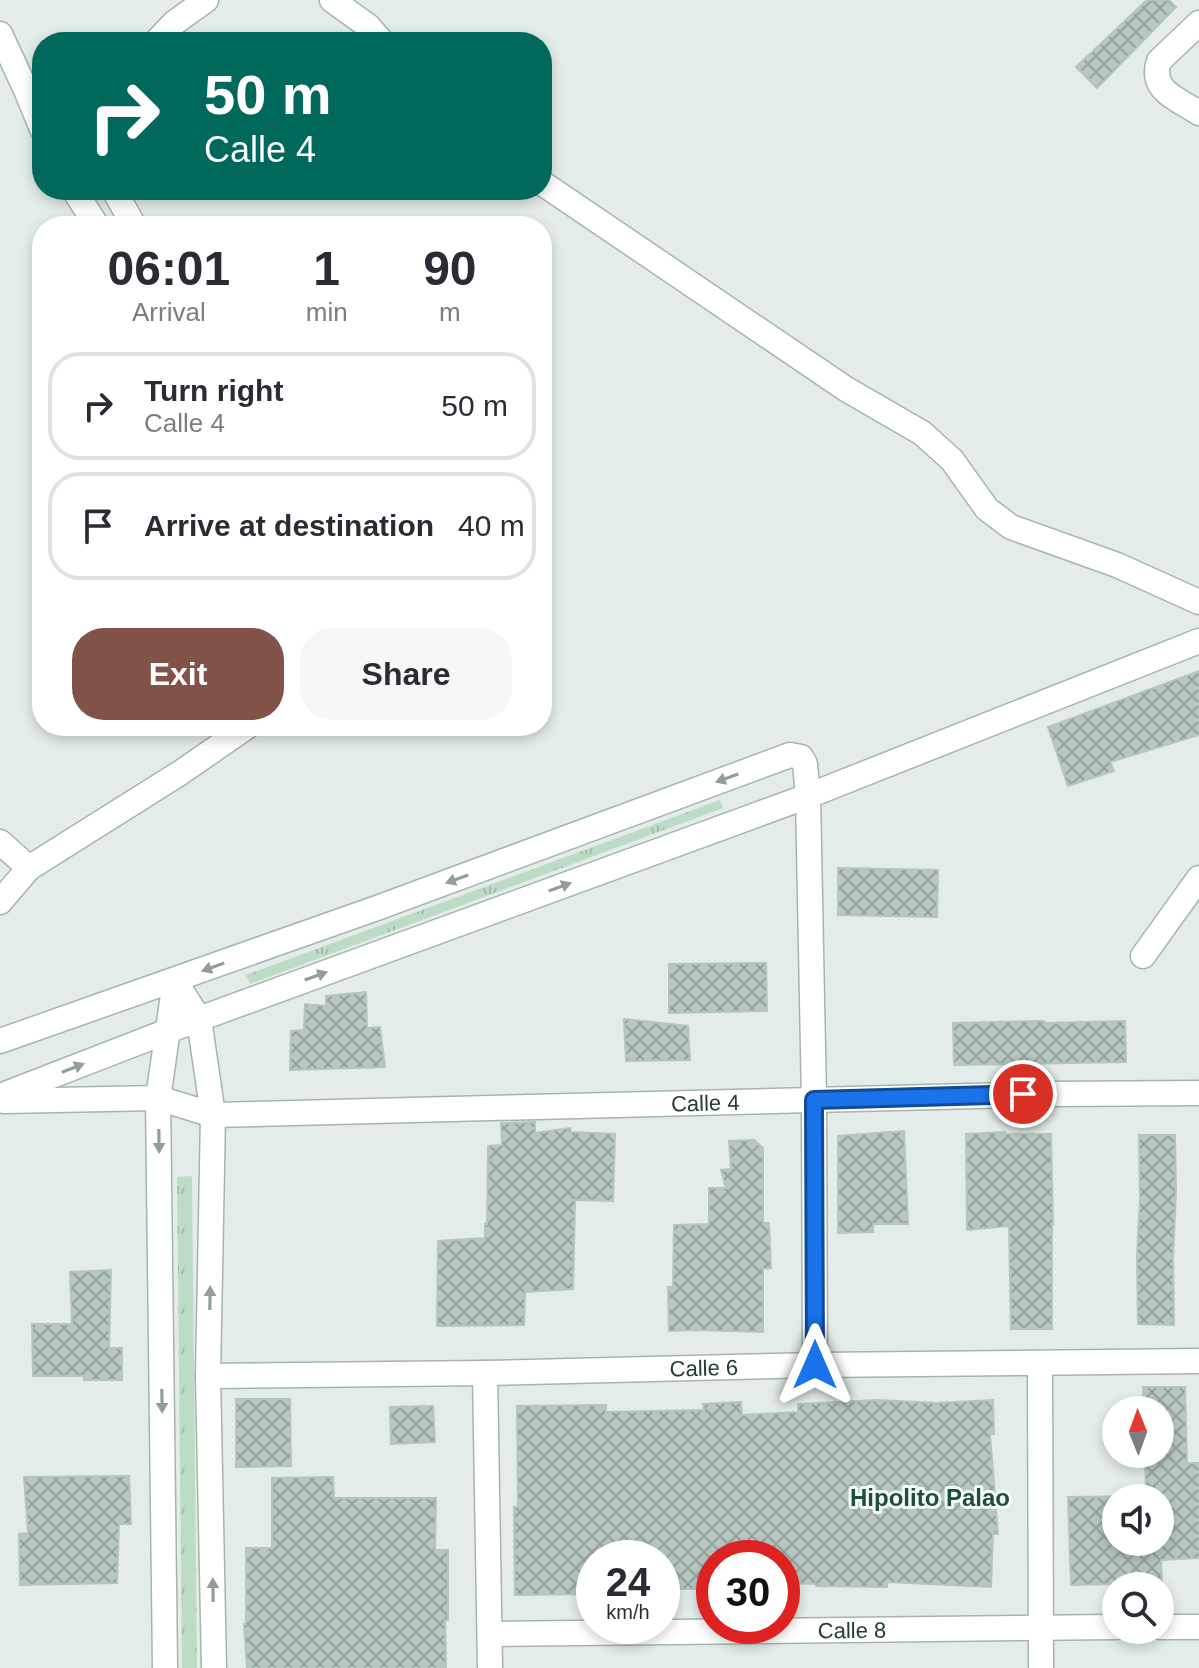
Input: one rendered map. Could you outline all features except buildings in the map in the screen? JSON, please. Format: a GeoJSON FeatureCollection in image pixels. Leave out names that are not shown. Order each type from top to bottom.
{"type":"FeatureCollection","features":[{"type":"Feature","properties":{"kind":"street"},"geometry":{"type":"LineString","coordinates":[[165,32],[206,0]]}},
{"type":"Feature","properties":{"kind":"street"},"geometry":{"type":"LineString","coordinates":[[332,0],[373,32]]}},
{"type":"Feature","properties":{"kind":"street"},"geometry":{"type":"LineString","coordinates":[[1199,23],[1159,61],[1157,70],[1160,88],[1199,113]]}},
{"type":"Feature","properties":{"kind":"street"},"geometry":{"type":"LineString","coordinates":[[0,34],[32,105]]}},
{"type":"Feature","properties":{"kind":"street"},"geometry":{"type":"LineString","coordinates":[[552,190],[846,389],[922,433],[952,460],[987,509],[1011,527],[1117,565],[1199,602]]}},
{"type":"Feature","properties":{"kind":"street"},"geometry":{"type":"LineString","coordinates":[[0,1099],[199,1019],[808,796],[1199,641]]}},
{"type":"Feature","properties":{"kind":"street"},"geometry":{"type":"LineString","coordinates":[[0,902],[29,868],[234,736]]}},
{"type":"Feature","properties":{"kind":"street"},"geometry":{"type":"LineString","coordinates":[[0,1041],[377,908],[790,755],[801,757],[805,764],[808,796],[815,1365]]}},
{"type":"Feature","properties":{"kind":"street"},"geometry":{"type":"LineString","coordinates":[[0,842],[29,868]]}},
{"type":"Feature","properties":{"kind":"street"},"geometry":{"type":"LineString","coordinates":[[1143,956],[1199,878]]}},
{"type":"Feature","properties":{"kind":"street"},"geometry":{"type":"LineString","coordinates":[[175,981],[199,1019],[213,1115],[208,1376],[214,1668]]}},
{"type":"Feature","properties":{"kind":"street"},"geometry":{"type":"LineString","coordinates":[[165,1668],[158,1098],[175,981]]}},
{"type":"Feature","properties":{"kind":"street","name":"Calle 4"},"geometry":{"type":"LineString","coordinates":[[0,1099],[158,1098],[213,1115],[1199,1093]]}},
{"type":"Feature","properties":{"kind":"street","name":"Calle 6"},"geometry":{"type":"LineString","coordinates":[[208,1376],[1199,1361]]}},
{"type":"Feature","properties":{"kind":"street"},"geometry":{"type":"LineString","coordinates":[[1040,1364],[1041,1668]]}},
{"type":"Feature","properties":{"kind":"street"},"geometry":{"type":"LineString","coordinates":[[485,1373],[490,1668]]}},
{"type":"Feature","properties":{"kind":"street","name":"Calle 8"},"geometry":{"type":"LineString","coordinates":[[490,1634],[1102,1627]]}},
{"type":"Feature","properties":{"kind":"street"},"geometry":{"type":"LineString","coordinates":[[1174,1627],[1199,1627]]}},
{"type":"Feature","properties":{"kind":"green space"},"geometry":{"type":"Polygon","coordinates":[[[720,800],[723,808],[250,984],[246,975],[720,800]]]}},
{"type":"Feature","properties":{"kind":"green space"},"geometry":{"type":"Polygon","coordinates":[[[192,1176],[197,1668],[182,1668],[177,1177],[192,1176]]]}},
{"type":"Feature","properties":{"kind":"district","name":"Hipolito Palao"},"geometry":{"type":"Point","coordinates":[930,1498]}},
{"type":"Feature","properties":{"kind":"route"},"geometry":{"type":"LineString","coordinates":[[815,1365],[814,1100],[1023,1094]]}}]}
